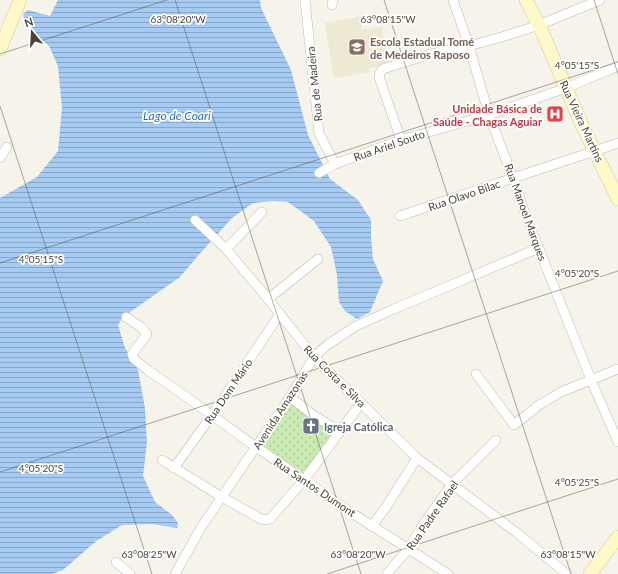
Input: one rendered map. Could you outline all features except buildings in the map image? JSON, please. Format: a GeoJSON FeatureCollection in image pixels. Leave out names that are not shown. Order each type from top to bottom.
{"type":"FeatureCollection","features":[{"type":"Feature","properties":{"kind":"main road"},"geometry":{"type":"LineString","coordinates":[[0,49],[3,33],[20,0]]}},
{"type":"Feature","properties":{"kind":"main road","name":"Rua Vieira Martins"},"geometry":{"type":"LineString","coordinates":[[526,0],[539,25],[582,125],[618,199]]}},
{"type":"Feature","properties":{"kind":"main road"},"geometry":{"type":"LineString","coordinates":[[590,574],[618,537]]}},
{"type":"Feature","properties":{"kind":"street","name":"Rua de Madeira"},"geometry":{"type":"LineString","coordinates":[[305,0],[319,133],[335,164]]}},
{"type":"Feature","properties":{"kind":"street","name":"Rua Manoel Marques"},"geometry":{"type":"LineString","coordinates":[[453,0],[469,46],[489,115],[591,380],[618,442]]}},
{"type":"Feature","properties":{"kind":"street"},"geometry":{"type":"LineString","coordinates":[[401,140],[379,77],[382,69],[427,55],[469,46],[539,25],[600,0]]}},
{"type":"Feature","properties":{"kind":"street","name":"Rua Ariel Souto"},"geometry":{"type":"LineString","coordinates":[[319,173],[335,164],[401,140],[489,115],[566,88],[618,66]]}},
{"type":"Feature","properties":{"kind":"street","name":"Rua Olavo Bilac"},"geometry":{"type":"LineString","coordinates":[[400,216],[596,152],[618,143]]}},
{"type":"Feature","properties":{"kind":"street"},"geometry":{"type":"LineString","coordinates":[[0,158],[7,147]]}},
{"type":"Feature","properties":{"kind":"street"},"geometry":{"type":"LineString","coordinates":[[226,249],[262,212]]}},
{"type":"Feature","properties":{"kind":"street","name":"Rua Costa e Silva"},"geometry":{"type":"LineString","coordinates":[[195,220],[226,249],[314,357],[393,434],[404,447],[517,533],[567,574]]}},
{"type":"Feature","properties":{"kind":"street","name":"Avenida Amazonas"},"geometry":{"type":"LineString","coordinates":[[175,574],[202,526],[290,397],[314,357],[327,345],[356,326],[539,248]]}},
{"type":"Feature","properties":{"kind":"street"},"geometry":{"type":"LineString","coordinates":[[268,299],[318,259]]}},
{"type":"Feature","properties":{"kind":"street","name":"Rua Dom Mário"},"geometry":{"type":"LineString","coordinates":[[174,468],[212,415],[280,314]]}},
{"type":"Feature","properties":{"kind":"street","name":"Rua Santos Dumont"},"geometry":{"type":"LineString","coordinates":[[126,317],[141,327],[146,334],[132,354],[134,359],[149,371],[304,480],[372,526],[448,574]]}},
{"type":"Feature","properties":{"kind":"street"},"geometry":{"type":"LineString","coordinates":[[476,374],[514,425],[539,405],[555,395],[618,369]]}},
{"type":"Feature","properties":{"kind":"street"},"geometry":{"type":"LineString","coordinates":[[290,397],[312,414],[340,432]]}},
{"type":"Feature","properties":{"kind":"street"},"geometry":{"type":"LineString","coordinates":[[162,460],[222,497],[264,520],[270,519],[304,480],[361,403]]}},
{"type":"Feature","properties":{"kind":"street","name":"Rua Padre Rafael"},"geometry":{"type":"LineString","coordinates":[[387,574],[408,549],[452,484],[496,440]]}},
{"type":"Feature","properties":{"kind":"street"},"geometry":{"type":"LineString","coordinates":[[372,526],[417,458]]}},
{"type":"Feature","properties":{"kind":"street"},"geometry":{"type":"LineString","coordinates":[[116,562],[130,574]]}},
{"type":"Feature","properties":{"kind":"shaded area","name":"Escola Estadual Tomé de Medeiros Raposo"},"geometry":{"type":"Polygon","coordinates":[[[360,17],[362,30],[382,27],[388,65],[369,68],[369,72],[334,78],[325,23],[360,17]]]}},
{"type":"Feature","properties":{"kind":"green space"},"geometry":{"type":"Polygon","coordinates":[[[291,401],[337,432],[304,476],[260,445],[291,401]]]}},
{"type":"Feature","properties":{"kind":"water","name":"Lago de Coari"},"geometry":{"type":"Polygon","coordinates":[[[58,0],[260,0],[261,8],[291,70],[308,135],[330,179],[358,200],[371,220],[373,259],[383,281],[370,312],[357,319],[345,311],[339,302],[337,275],[331,247],[314,221],[288,202],[272,201],[253,203],[232,218],[180,277],[123,317],[118,325],[125,348],[137,365],[145,408],[147,442],[143,476],[155,502],[172,515],[178,523],[177,528],[152,524],[122,525],[95,542],[63,570],[52,574],[0,574],[0,198],[37,177],[58,151],[62,108],[58,66],[49,46],[25,24],[23,14],[28,10],[50,16],[58,0]]]}},
{"type":"Feature","properties":{"kind":"place","name":"Escola Estadual Tomé de Medeiros Raposo"},"geometry":{"type":"Point","coordinates":[357,47]}},
{"type":"Feature","properties":{"kind":"place","name":"Unidade Básica de Saúde - Chagas Aguiar"},"geometry":{"type":"Point","coordinates":[555,114]}},
{"type":"Feature","properties":{"kind":"place","name":"Igreja Católica"},"geometry":{"type":"Point","coordinates":[311,426]}}]}
